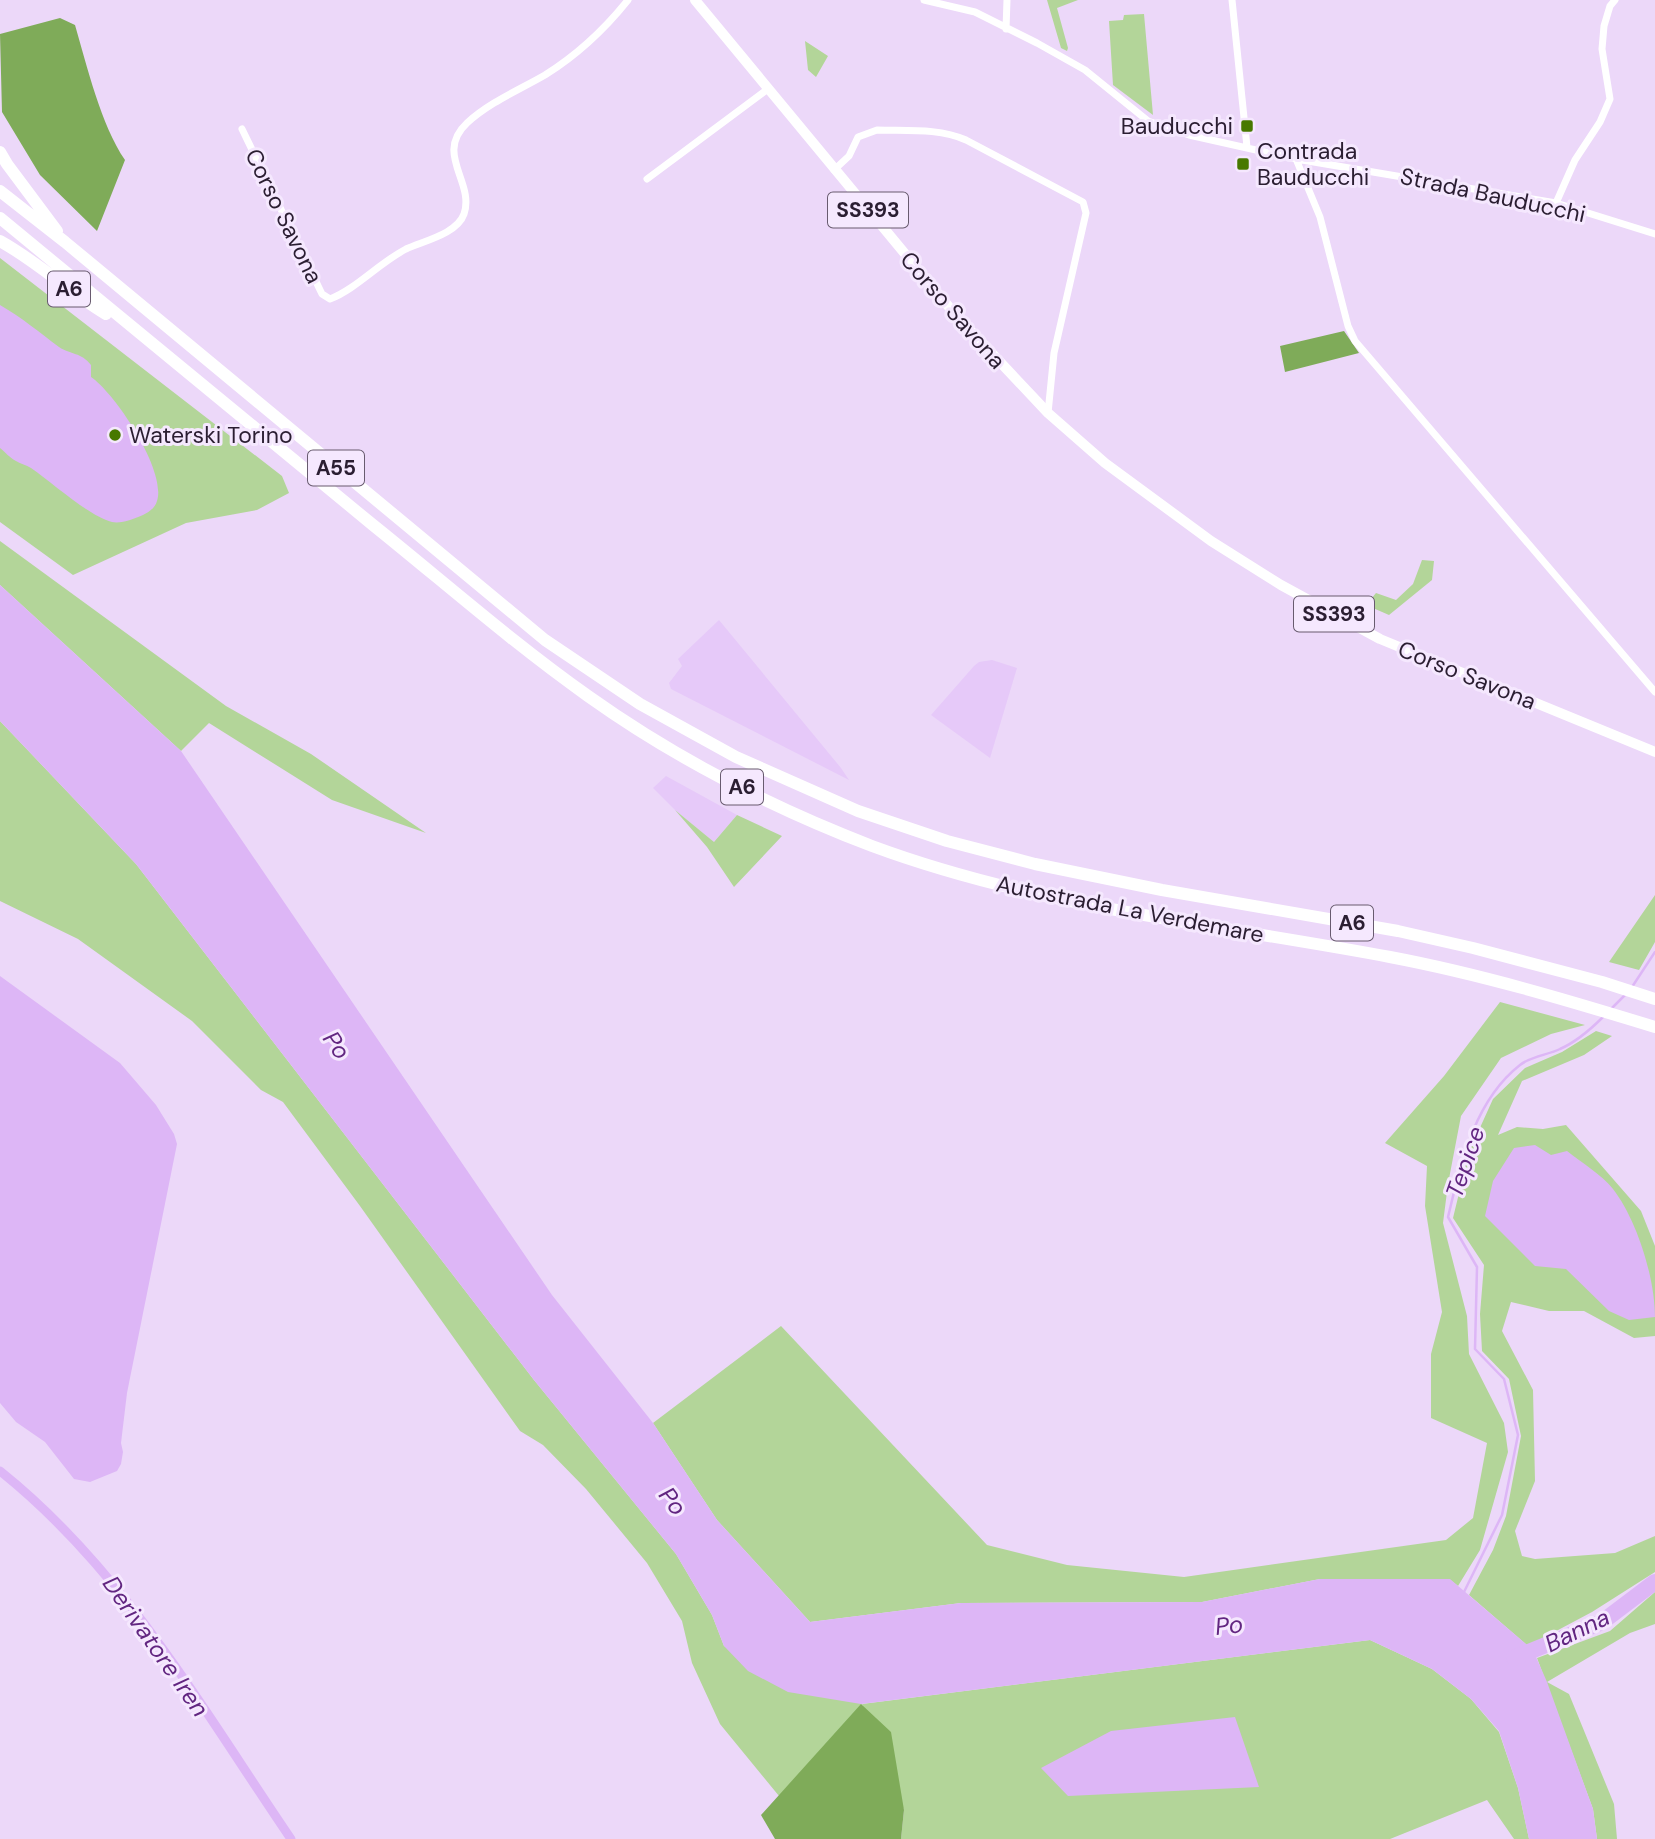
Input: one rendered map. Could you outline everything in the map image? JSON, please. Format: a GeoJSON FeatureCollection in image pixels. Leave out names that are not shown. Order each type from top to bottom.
{"type":"FeatureCollection","features":[{"type":"Feature","properties":{"kind":"highway"},"geometry":{"type":"LineString","coordinates":[[0,152],[65,242]]}},
{"type":"Feature","properties":{"kind":"highway","name":"A55"},"geometry":{"type":"LineString","coordinates":[[0,191],[442,555]]}},
{"type":"Feature","properties":{"kind":"highway","name":"A55"},"geometry":{"type":"LineString","coordinates":[[0,218],[429,570]]}},
{"type":"Feature","properties":{"kind":"highway","name":"A6"},"geometry":{"type":"LineString","coordinates":[[0,241],[47,270],[81,299],[141,334]]}},
{"type":"Feature","properties":{"kind":"highway","name":"Autostrada La Verdemare"},"geometry":{"type":"LineString","coordinates":[[442,555],[545,640],[640,704],[736,757],[858,811],[947,841],[1035,864],[1162,890],[1398,931],[1485,950],[1649,997]]}},
{"type":"Feature","properties":{"kind":"highway","name":"Autostrada La Verdemare"},"geometry":{"type":"LineString","coordinates":[[429,570],[530,653],[627,722],[721,777],[873,846],[934,867],[1013,889],[1102,909],[1391,957],[1521,986],[1655,1027]]}},
{"type":"Feature","properties":{"kind":"main road","name":"Corso Savona"},"geometry":{"type":"LineString","coordinates":[[695,0],[954,313],[1048,414],[1105,463],[1210,541],[1281,585],[1380,639],[1655,752]]}},
{"type":"Feature","properties":{"kind":"street","name":"Corso Savona"},"geometry":{"type":"LineString","coordinates":[[242,129],[322,294],[330,299],[340,295],[390,257],[442,234],[463,217],[465,193],[454,160],[457,135],[482,112],[571,57],[614,17],[628,0]]}},
{"type":"Feature","properties":{"kind":"street","name":"Strada Bauducchi"},"geometry":{"type":"LineString","coordinates":[[924,0],[975,12],[1048,49],[1085,70],[1148,121],[1189,135],[1296,159],[1556,203],[1655,234]]}},
{"type":"Feature","properties":{"kind":"street"},"geometry":{"type":"LineString","coordinates":[[1006,29],[1007,0]]}},
{"type":"Feature","properties":{"kind":"street"},"geometry":{"type":"LineString","coordinates":[[1232,0],[1247,147]]}},
{"type":"Feature","properties":{"kind":"street"},"geometry":{"type":"LineString","coordinates":[[1556,203],[1575,160],[1600,122],[1610,99],[1602,50],[1604,26],[1610,6],[1615,0]]}},
{"type":"Feature","properties":{"kind":"street"},"geometry":{"type":"LineString","coordinates":[[647,178],[768,89]]}},
{"type":"Feature","properties":{"kind":"street"},"geometry":{"type":"LineString","coordinates":[[834,170],[849,156],[858,137],[868,132],[933,131],[954,135],[1083,202],[1086,213],[1054,353],[1048,414]]}},
{"type":"Feature","properties":{"kind":"street"},"geometry":{"type":"LineString","coordinates":[[1296,159],[1320,217],[1348,326],[1355,341],[1655,692]]}},
{"type":"Feature","properties":{"kind":"shaded area"},"geometry":{"type":"Polygon","coordinates":[[[719,620],[849,780],[671,689],[669,683],[682,666],[678,659],[719,620]]]}},
{"type":"Feature","properties":{"kind":"shaded area"},"geometry":{"type":"Polygon","coordinates":[[[992,660],[1017,668],[990,758],[931,715],[974,666],[979,662],[992,660]]]}},
{"type":"Feature","properties":{"kind":"shaded area"},"geometry":{"type":"Polygon","coordinates":[[[666,776],[737,815],[714,842],[653,788],[666,776]]]}},
{"type":"Feature","properties":{"kind":"green space"},"geometry":{"type":"Polygon","coordinates":[[[1047,0],[1078,0],[1057,8],[1067,51],[1061,48],[1047,0]]]}},
{"type":"Feature","properties":{"kind":"green space"},"geometry":{"type":"Polygon","coordinates":[[[1144,14],[1153,115],[1113,85],[1109,21],[1123,20],[1124,15],[1144,14]]]}},
{"type":"Feature","properties":{"kind":"green space"},"geometry":{"type":"Polygon","coordinates":[[[60,18],[75,25],[102,113],[125,160],[97,231],[40,175],[2,112],[0,34],[60,18]]]}},
{"type":"Feature","properties":{"kind":"green space"},"geometry":{"type":"Polygon","coordinates":[[[805,41],[828,56],[816,77],[808,70],[805,41]]]}},
{"type":"Feature","properties":{"kind":"green space","name":"Waterski Torino"},"geometry":{"type":"Polygon","coordinates":[[[0,258],[282,476],[289,493],[257,510],[186,523],[73,575],[0,522],[0,258]]]}},
{"type":"Feature","properties":{"kind":"green space"},"geometry":{"type":"Polygon","coordinates":[[[1344,331],[1359,353],[1285,372],[1280,346],[1344,331]]]}},
{"type":"Feature","properties":{"kind":"green space"},"geometry":{"type":"Polygon","coordinates":[[[0,541],[226,706],[311,754],[426,833],[332,800],[209,723],[181,751],[0,585],[0,541]]]}},
{"type":"Feature","properties":{"kind":"green space"},"geometry":{"type":"Polygon","coordinates":[[[1422,560],[1434,561],[1432,580],[1389,615],[1366,605],[1376,593],[1396,600],[1413,584],[1422,560]]]}},
{"type":"Feature","properties":{"kind":"green space"},"geometry":{"type":"Polygon","coordinates":[[[0,721],[136,864],[534,1380],[676,1554],[712,1615],[724,1646],[862,1704],[779,1796],[720,1724],[692,1663],[682,1621],[647,1563],[586,1489],[543,1445],[520,1431],[283,1102],[261,1090],[192,1021],[78,939],[0,901],[0,721]]]}},
{"type":"Feature","properties":{"kind":"green space"},"geometry":{"type":"Polygon","coordinates":[[[675,810],[714,842],[737,815],[782,836],[734,887],[707,847],[675,810]]]}},
{"type":"Feature","properties":{"kind":"green space"},"geometry":{"type":"Polygon","coordinates":[[[1655,895],[1655,942],[1639,970],[1609,962],[1655,895]]]}},
{"type":"Feature","properties":{"kind":"green space"},"geometry":{"type":"Polygon","coordinates":[[[1500,1002],[1585,1025],[1551,1034],[1501,1058],[1461,1116],[1443,1223],[1467,1316],[1469,1354],[1504,1423],[1508,1452],[1480,1550],[1458,1586],[1449,1579],[1320,1579],[1202,1602],[961,1603],[810,1622],[717,1520],[653,1423],[781,1326],[987,1545],[1067,1565],[1184,1577],[1446,1540],[1473,1518],[1487,1443],[1431,1418],[1431,1354],[1442,1312],[1425,1206],[1427,1166],[1385,1143],[1444,1076],[1500,1002]]]}},
{"type":"Feature","properties":{"kind":"green space"},"geometry":{"type":"Polygon","coordinates":[[[1596,1031],[1612,1036],[1584,1055],[1522,1081],[1498,1135],[1517,1127],[1543,1129],[1566,1125],[1641,1211],[1655,1246],[1655,1336],[1634,1338],[1584,1311],[1549,1311],[1511,1302],[1502,1331],[1533,1390],[1535,1481],[1515,1531],[1522,1556],[1535,1559],[1615,1553],[1655,1536],[1655,1572],[1592,1612],[1528,1646],[1469,1595],[1493,1550],[1506,1516],[1521,1436],[1509,1379],[1482,1351],[1480,1314],[1484,1265],[1453,1218],[1469,1152],[1493,1099],[1525,1068],[1562,1052],[1596,1031]]]}},
{"type":"Feature","properties":{"kind":"green space"},"geometry":{"type":"Polygon","coordinates":[[[1655,1592],[1655,1624],[1630,1633],[1547,1682],[1569,1694],[1614,1804],[1617,1839],[1597,1839],[1593,1809],[1537,1658],[1610,1631],[1655,1592]]]}},
{"type":"Feature","properties":{"kind":"green space"},"geometry":{"type":"Polygon","coordinates":[[[1370,1640],[1432,1669],[1471,1699],[1499,1732],[1518,1788],[1529,1839],[1514,1839],[1487,1800],[1390,1839],[901,1839],[904,1810],[862,1704],[1370,1640]]]}},
{"type":"Feature","properties":{"kind":"green space"},"geometry":{"type":"Polygon","coordinates":[[[861,1704],[891,1732],[904,1810],[901,1839],[775,1839],[761,1815],[861,1704]]]}},
{"type":"Feature","properties":{"kind":"water"},"geometry":{"type":"Polygon","coordinates":[[[0,305],[63,350],[83,358],[91,365],[91,377],[125,415],[147,453],[158,488],[157,501],[150,511],[123,522],[102,518],[0,448],[0,305]]]}},
{"type":"Feature","properties":{"kind":"water","name":"Po"},"geometry":{"type":"Polygon","coordinates":[[[0,585],[181,751],[552,1295],[653,1423],[717,1520],[810,1622],[961,1603],[1202,1602],[1320,1579],[1450,1579],[1533,1650],[1593,1809],[1597,1839],[1529,1839],[1518,1788],[1499,1731],[1471,1699],[1432,1669],[1370,1640],[861,1704],[788,1692],[748,1671],[724,1646],[712,1615],[676,1554],[534,1380],[136,864],[0,721],[0,585]]]}},
{"type":"Feature","properties":{"kind":"water"},"geometry":{"type":"Polygon","coordinates":[[[0,976],[120,1063],[156,1105],[177,1144],[127,1393],[121,1464],[117,1471],[90,1482],[74,1479],[45,1442],[16,1422],[0,1403],[0,976]]]}},
{"type":"Feature","properties":{"kind":"water"},"geometry":{"type":"Polygon","coordinates":[[[1535,1145],[1551,1155],[1567,1151],[1613,1189],[1630,1217],[1643,1250],[1652,1285],[1655,1317],[1629,1320],[1609,1311],[1566,1269],[1535,1266],[1485,1216],[1493,1181],[1514,1148],[1535,1145]]]}},
{"type":"Feature","properties":{"kind":"water"},"geometry":{"type":"Polygon","coordinates":[[[1235,1717],[1259,1787],[1068,1796],[1041,1768],[1111,1731],[1235,1717]]]}},
{"type":"Feature","properties":{"kind":"waterway","name":"Tepice"},"geometry":{"type":"LineString","coordinates":[[1632,987],[1655,952]]}},
{"type":"Feature","properties":{"kind":"waterway","name":"Tepice"},"geometry":{"type":"LineString","coordinates":[[1610,1010],[1625,995]]}},
{"type":"Feature","properties":{"kind":"waterway","name":"Tepice"},"geometry":{"type":"LineString","coordinates":[[1464,1592],[1502,1515],[1518,1435],[1504,1379],[1475,1349],[1477,1267],[1448,1217],[1453,1196],[1464,1155],[1480,1115],[1504,1080],[1524,1062],[1572,1043],[1603,1017]]}},
{"type":"Feature","properties":{"kind":"waterway","name":"Derivatore Iren"},"geometry":{"type":"LineString","coordinates":[[0,1471],[44,1510],[85,1552],[123,1597],[193,1692],[291,1839]]}},
{"type":"Feature","properties":{"kind":"waterway","name":"Banna"},"geometry":{"type":"LineString","coordinates":[[1514,1658],[1602,1622],[1655,1582]]}},
{"type":"Feature","properties":{"kind":"place","name":"Bauducchi"},"geometry":{"type":"Point","coordinates":[1247,126]}},
{"type":"Feature","properties":{"kind":"place","name":"Contrada Bauducchi"},"geometry":{"type":"Point","coordinates":[1243,164]}},
{"type":"Feature","properties":{"kind":"place","name":"Waterski Torino"},"geometry":{"type":"Point","coordinates":[115,435]}}]}
